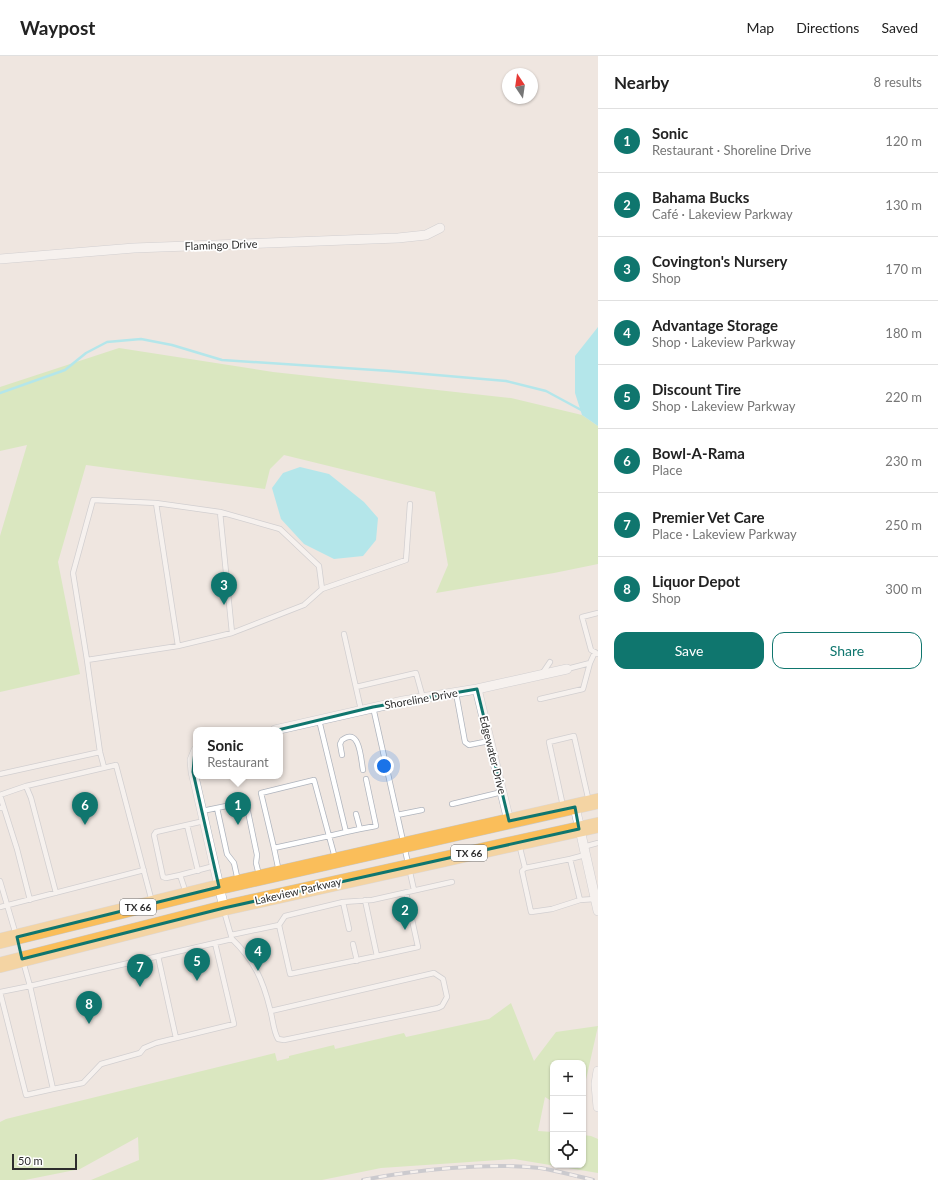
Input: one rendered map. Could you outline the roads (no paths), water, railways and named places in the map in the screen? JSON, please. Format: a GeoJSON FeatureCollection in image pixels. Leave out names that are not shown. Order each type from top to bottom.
{"type":"FeatureCollection","features":[{"type":"Feature","properties":{"kind":"main road","name":"Lakeview Parkway"},"geometry":{"type":"LineString","coordinates":[[0,941],[219,887],[594,802]]}},
{"type":"Feature","properties":{"kind":"main road","name":"Lakeview Parkway"},"geometry":{"type":"LineString","coordinates":[[0,965],[224,908],[598,825]]}},
{"type":"Feature","properties":{"kind":"main road"},"geometry":{"type":"LineString","coordinates":[[17,937],[22,959]]}},
{"type":"Feature","properties":{"kind":"street","name":"Flamingo Drive"},"geometry":{"type":"LineString","coordinates":[[0,259],[134,248],[398,238],[426,235],[440,228]]}},
{"type":"Feature","properties":{"kind":"street","name":"Shoreline Drive"},"geometry":{"type":"LineString","coordinates":[[283,728],[373,707],[477,689],[567,669]]}},
{"type":"Feature","properties":{"kind":"street","name":"Edgewater Drive"},"geometry":{"type":"LineString","coordinates":[[477,689],[509,821]]}},
{"type":"Feature","properties":{"kind":"street"},"geometry":{"type":"LineString","coordinates":[[193,758],[193,772]]}},
{"type":"Feature","properties":{"kind":"street"},"geometry":{"type":"LineString","coordinates":[[195,779],[224,908]]}},
{"type":"Feature","properties":{"kind":"street"},"geometry":{"type":"LineString","coordinates":[[569,808],[579,829],[597,904]]}},
{"type":"Feature","properties":{"kind":"street"},"geometry":{"type":"LineString","coordinates":[[598,1071],[596,1084],[598,1107]]}},
{"type":"Feature","properties":{"kind":"lane"},"geometry":{"type":"LineString","coordinates":[[104,767],[100,752],[73,574],[93,500],[156,503],[220,512],[280,529],[319,566],[322,589]]}},
{"type":"Feature","properties":{"kind":"lane"},"geometry":{"type":"LineString","coordinates":[[156,503],[178,646]]}},
{"type":"Feature","properties":{"kind":"lane"},"geometry":{"type":"LineString","coordinates":[[87,660],[178,646],[232,633],[304,605],[322,589],[406,560],[410,504]]}},
{"type":"Feature","properties":{"kind":"lane"},"geometry":{"type":"LineString","coordinates":[[220,512],[232,633]]}},
{"type":"Feature","properties":{"kind":"lane"},"geometry":{"type":"LineString","coordinates":[[540,699],[583,689],[590,663],[596,653],[591,650],[582,617],[598,613]]}},
{"type":"Feature","properties":{"kind":"lane"},"geometry":{"type":"LineString","coordinates":[[344,634],[361,710]]}},
{"type":"Feature","properties":{"kind":"lane"},"geometry":{"type":"LineString","coordinates":[[541,676],[550,662]]}},
{"type":"Feature","properties":{"kind":"lane"},"geometry":{"type":"LineString","coordinates":[[567,669],[590,663]]}},
{"type":"Feature","properties":{"kind":"lane"},"geometry":{"type":"LineString","coordinates":[[356,687],[416,673],[422,698]]}},
{"type":"Feature","properties":{"kind":"lane"},"geometry":{"type":"LineString","coordinates":[[456,693],[465,742],[469,745],[490,740]]}},
{"type":"Feature","properties":{"kind":"lane"},"geometry":{"type":"LineString","coordinates":[[373,707],[414,890]]}},
{"type":"Feature","properties":{"kind":"lane"},"geometry":{"type":"LineString","coordinates":[[319,720],[346,832]]}},
{"type":"Feature","properties":{"kind":"lane"},"geometry":{"type":"LineString","coordinates":[[569,808],[555,774],[549,742],[574,736],[581,767],[594,802]]}},
{"type":"Feature","properties":{"kind":"lane"},"geometry":{"type":"LineString","coordinates":[[342,755],[340,744],[342,740],[345,737],[354,737],[358,741],[363,770]]}},
{"type":"Feature","properties":{"kind":"lane"},"geometry":{"type":"LineString","coordinates":[[0,774],[100,752]]}},
{"type":"Feature","properties":{"kind":"lane"},"geometry":{"type":"LineString","coordinates":[[30,900],[18,849],[2,808],[0,795],[26,786],[116,765],[153,903]]}},
{"type":"Feature","properties":{"kind":"lane"},"geometry":{"type":"LineString","coordinates":[[274,848],[376,826],[366,779]]}},
{"type":"Feature","properties":{"kind":"lane"},"geometry":{"type":"LineString","coordinates":[[279,873],[261,793],[314,780],[336,860]]}},
{"type":"Feature","properties":{"kind":"lane"},"geometry":{"type":"LineString","coordinates":[[26,786],[31,798],[56,893]]}},
{"type":"Feature","properties":{"kind":"lane"},"geometry":{"type":"LineString","coordinates":[[452,804],[502,792]]}},
{"type":"Feature","properties":{"kind":"lane"},"geometry":{"type":"LineString","coordinates":[[202,812],[246,802],[257,855],[256,863],[260,878]]}},
{"type":"Feature","properties":{"kind":"lane"},"geometry":{"type":"LineString","coordinates":[[217,808],[227,854],[234,863],[238,883]]}},
{"type":"Feature","properties":{"kind":"lane"},"geometry":{"type":"LineString","coordinates":[[397,815],[422,810]]}},
{"type":"Feature","properties":{"kind":"lane"},"geometry":{"type":"LineString","coordinates":[[356,814],[360,829]]}},
{"type":"Feature","properties":{"kind":"lane"},"geometry":{"type":"LineString","coordinates":[[204,821],[156,832],[154,835],[163,877],[166,878],[180,875],[214,866]]}},
{"type":"Feature","properties":{"kind":"lane"},"geometry":{"type":"LineString","coordinates":[[187,825],[198,871]]}},
{"type":"Feature","properties":{"kind":"lane"},"geometry":{"type":"LineString","coordinates":[[519,842],[525,868],[522,871],[531,912],[552,909],[580,900],[597,904]]}},
{"type":"Feature","properties":{"kind":"lane"},"geometry":{"type":"LineString","coordinates":[[525,868],[570,859],[598,843]]}},
{"type":"Feature","properties":{"kind":"lane"},"geometry":{"type":"LineString","coordinates":[[570,859],[580,900]]}},
{"type":"Feature","properties":{"kind":"lane"},"geometry":{"type":"LineString","coordinates":[[0,907],[144,870]]}},
{"type":"Feature","properties":{"kind":"lane"},"geometry":{"type":"LineString","coordinates":[[180,875],[186,895]]}},
{"type":"Feature","properties":{"kind":"lane"},"geometry":{"type":"LineString","coordinates":[[0,881],[17,937]]}},
{"type":"Feature","properties":{"kind":"lane"},"geometry":{"type":"LineString","coordinates":[[215,943],[234,1024],[156,1043],[144,1048],[140,1053],[101,1064],[83,1083],[26,1095],[0,992],[215,943],[231,937],[279,925],[285,916],[343,902],[365,900],[452,882]]}},
{"type":"Feature","properties":{"kind":"lane"},"geometry":{"type":"LineString","coordinates":[[279,925],[290,974],[418,947],[406,892]]}},
{"type":"Feature","properties":{"kind":"lane"},"geometry":{"type":"LineString","coordinates":[[365,900],[377,956]]}},
{"type":"Feature","properties":{"kind":"lane"},"geometry":{"type":"LineString","coordinates":[[343,902],[349,928]]}},
{"type":"Feature","properties":{"kind":"lane"},"geometry":{"type":"LineString","coordinates":[[224,908],[231,937],[260,974],[271,1011],[275,1033],[278,1039],[284,1040],[438,1008],[442,1006],[447,997],[443,979],[434,972],[271,1011]]}},
{"type":"Feature","properties":{"kind":"lane"},"geometry":{"type":"LineString","coordinates":[[353,944],[357,961]]}},
{"type":"Feature","properties":{"kind":"lane"},"geometry":{"type":"LineString","coordinates":[[158,956],[176,1038]]}},
{"type":"Feature","properties":{"kind":"lane"},"geometry":{"type":"LineString","coordinates":[[22,959],[30,986],[53,1089]]}},
{"type":"Feature","properties":{"kind":"water"},"geometry":{"type":"Polygon","coordinates":[[[598,327],[598,426],[582,415],[575,393],[575,356],[598,327]]]}},
{"type":"Feature","properties":{"kind":"water"},"geometry":{"type":"Polygon","coordinates":[[[300,467],[329,474],[364,502],[378,518],[376,540],[363,556],[334,559],[304,544],[281,519],[272,488],[283,473],[300,467]]]}},
{"type":"Feature","properties":{"kind":"waterway"},"geometry":{"type":"LineString","coordinates":[[0,393],[65,370],[86,353],[107,342],[141,339],[172,345],[222,360],[390,371],[506,381],[546,391],[583,411]]}},
{"type":"Feature","properties":{"kind":"railway"},"geometry":{"type":"LineString","coordinates":[[363,1180],[428,1170],[498,1166],[540,1168],[593,1180]]}},
{"type":"Feature","properties":{"kind":"place","name":"Covington's Nursery"},"geometry":{"type":"Point","coordinates":[224,605]}},
{"type":"Feature","properties":{"kind":"place","name":"Bowl-A-Rama"},"geometry":{"type":"Point","coordinates":[85,825]}},
{"type":"Feature","properties":{"kind":"place","name":"Sonic"},"geometry":{"type":"Point","coordinates":[238,825]}},
{"type":"Feature","properties":{"kind":"place","name":"Bahama Bucks"},"geometry":{"type":"Point","coordinates":[405,930]}},
{"type":"Feature","properties":{"kind":"place","name":"Advantage Storage"},"geometry":{"type":"Point","coordinates":[258,971]}},
{"type":"Feature","properties":{"kind":"place","name":"Discount Tire"},"geometry":{"type":"Point","coordinates":[197,981]}},
{"type":"Feature","properties":{"kind":"place","name":"Premier Vet Care"},"geometry":{"type":"Point","coordinates":[140,987]}},
{"type":"Feature","properties":{"kind":"place","name":"Liquor Depot"},"geometry":{"type":"Point","coordinates":[89,1024]}}]}
